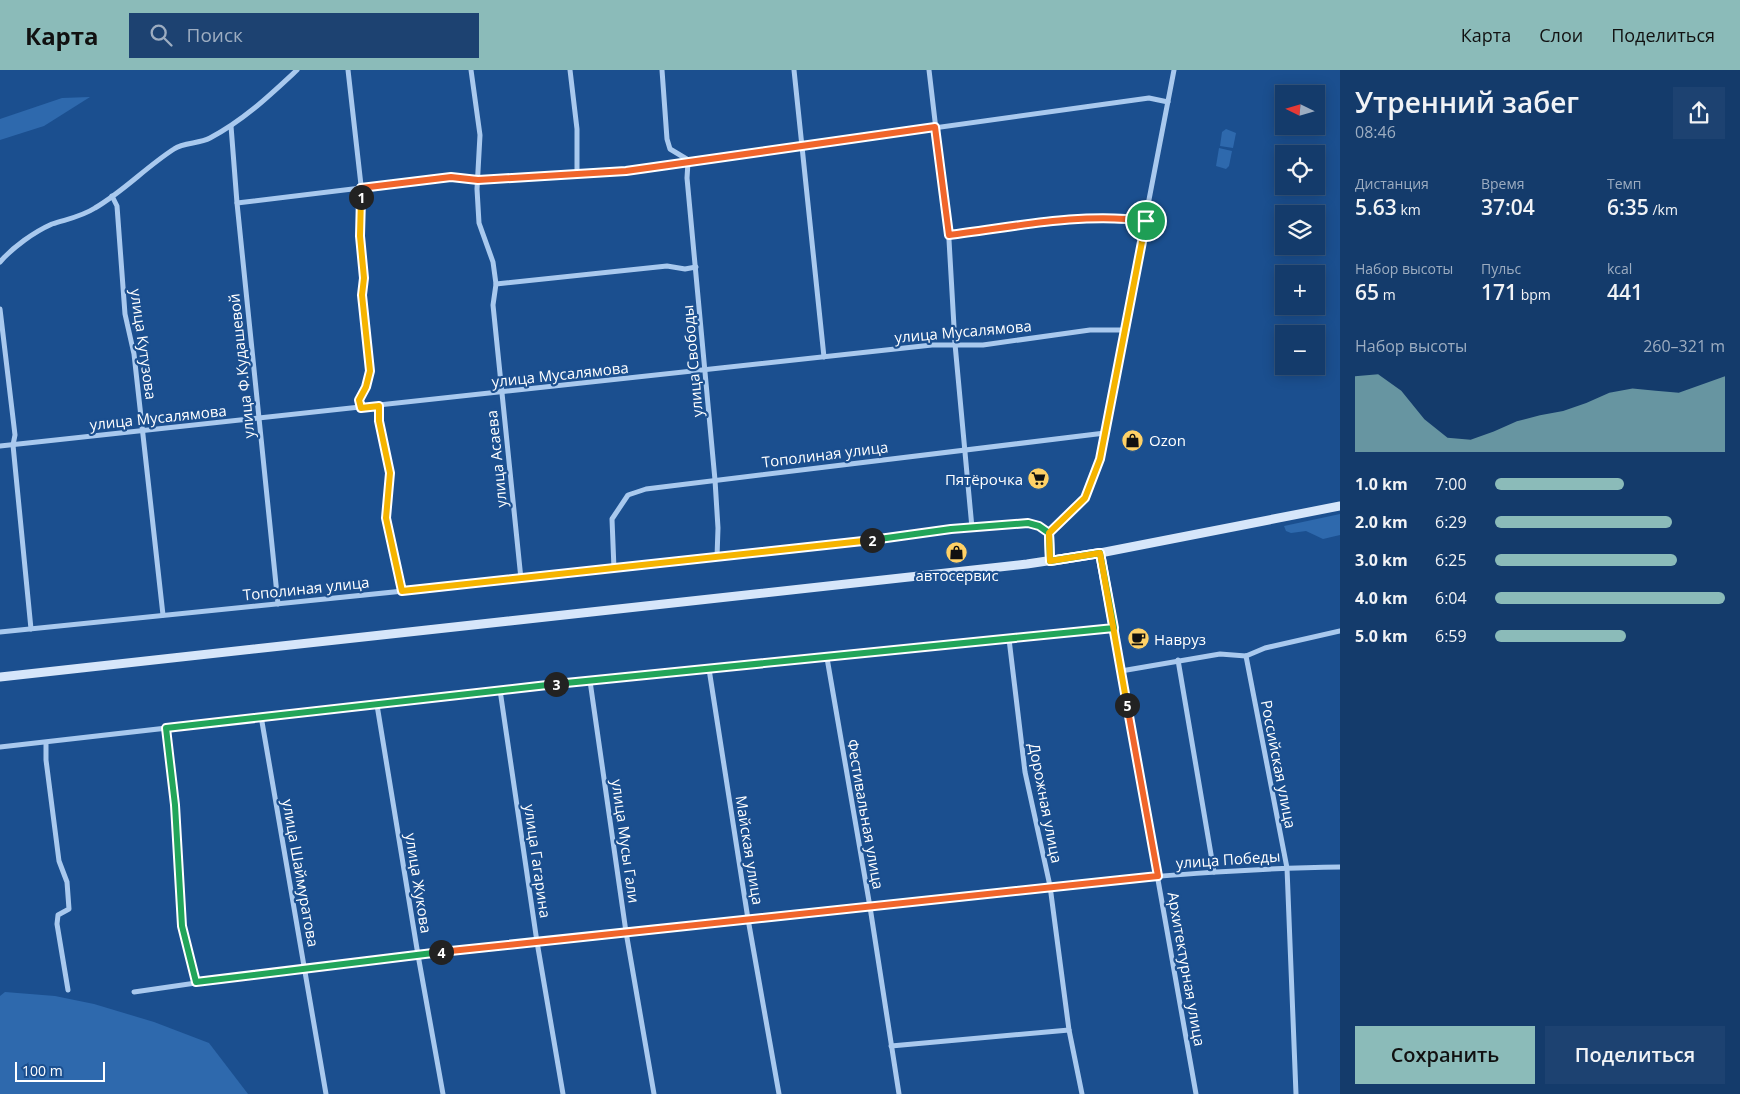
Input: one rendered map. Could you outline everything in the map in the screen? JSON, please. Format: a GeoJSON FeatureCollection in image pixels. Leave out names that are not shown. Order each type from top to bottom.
{"type":"FeatureCollection","features":[{"type":"Feature","properties":{"kind":"main road"},"geometry":{"type":"LineString","coordinates":[[0,677],[1050,561],[1340,506]]}},
{"type":"Feature","properties":{"kind":"street"},"geometry":{"type":"LineString","coordinates":[[0,262],[7,253],[42,229],[71,220],[95,208],[140,177],[150,164],[178,146],[200,143],[231,126],[254,110],[297,70]]}},
{"type":"Feature","properties":{"kind":"street"},"geometry":{"type":"LineString","coordinates":[[348,70],[361,188],[360,236],[364,278],[362,295],[370,371],[366,387],[359,400],[361,408]]}},
{"type":"Feature","properties":{"kind":"street","name":"улица Асаева"},"geometry":{"type":"LineString","coordinates":[[471,70],[480,135],[479,224],[493,262],[496,284],[493,305],[521,579]]}},
{"type":"Feature","properties":{"kind":"street"},"geometry":{"type":"LineString","coordinates":[[570,70],[577,137],[577,172]]}},
{"type":"Feature","properties":{"kind":"street"},"geometry":{"type":"LineString","coordinates":[[662,70],[667,139],[670,149],[689,162]]}},
{"type":"Feature","properties":{"kind":"street"},"geometry":{"type":"LineString","coordinates":[[794,70],[824,357]]}},
{"type":"Feature","properties":{"kind":"street"},"geometry":{"type":"LineString","coordinates":[[929,70],[949,235],[956,344],[972,528]]}},
{"type":"Feature","properties":{"kind":"street"},"geometry":{"type":"LineString","coordinates":[[1050,561],[1049,533],[1085,498],[1100,459],[1123,330],[1146,221],[1174,70]]}},
{"type":"Feature","properties":{"kind":"street"},"geometry":{"type":"LineString","coordinates":[[237,203],[451,177],[478,180],[577,172],[626,171],[1149,98],[1168,102]]}},
{"type":"Feature","properties":{"kind":"street","name":"улица Ф.Кудашевой"},"geometry":{"type":"LineString","coordinates":[[231,126],[237,203],[268,491],[278,604]]}},
{"type":"Feature","properties":{"kind":"street","name":"улица Свободы"},"geometry":{"type":"LineString","coordinates":[[689,162],[687,178],[715,480],[718,528],[717,558]]}},
{"type":"Feature","properties":{"kind":"street","name":"улица Кутузова"},"geometry":{"type":"LineString","coordinates":[[112,196],[117,206],[125,314],[131,333],[163,615]]}},
{"type":"Feature","properties":{"kind":"street"},"geometry":{"type":"LineString","coordinates":[[949,235],[1070,219],[1119,217],[1146,221]]}},
{"type":"Feature","properties":{"kind":"street"},"geometry":{"type":"LineString","coordinates":[[496,284],[667,266],[685,269],[696,267]]}},
{"type":"Feature","properties":{"kind":"street"},"geometry":{"type":"LineString","coordinates":[[0,309],[15,435],[13,445],[31,628]]}},
{"type":"Feature","properties":{"kind":"street","name":"улица Мусалямова"},"geometry":{"type":"LineString","coordinates":[[0,446],[824,357],[956,344],[983,345],[1090,330],[1123,330]]}},
{"type":"Feature","properties":{"kind":"street"},"geometry":{"type":"LineString","coordinates":[[379,406],[379,421],[390,473],[386,518],[402,591]]}},
{"type":"Feature","properties":{"kind":"street","name":"Тополиная улица"},"geometry":{"type":"LineString","coordinates":[[614,569],[612,519],[628,495],[646,489],[1105,433]]}},
{"type":"Feature","properties":{"kind":"street","name":"Тополиная улица"},"geometry":{"type":"LineString","coordinates":[[0,632],[521,579],[972,528],[1028,523],[1039,526],[1049,533]]}},
{"type":"Feature","properties":{"kind":"street","name":"Архитектурная улица"},"geometry":{"type":"LineString","coordinates":[[1100,553],[1196,1094]]}},
{"type":"Feature","properties":{"kind":"street"},"geometry":{"type":"LineString","coordinates":[[0,747],[500,690],[1114,628]]}},
{"type":"Feature","properties":{"kind":"street"},"geometry":{"type":"LineString","coordinates":[[1121,671],[1220,654],[1246,656],[1265,648],[1340,631]]}},
{"type":"Feature","properties":{"kind":"street","name":"Дорожная улица"},"geometry":{"type":"LineString","coordinates":[[1009,640],[1025,772],[1050,886],[1070,1030],[1082,1094]]}},
{"type":"Feature","properties":{"kind":"street","name":"Российская улица"},"geometry":{"type":"LineString","coordinates":[[1246,656],[1286,868],[1296,1094]]}},
{"type":"Feature","properties":{"kind":"street","name":"Фестивальная улица"},"geometry":{"type":"LineString","coordinates":[[827,658],[870,907],[899,1094]]}},
{"type":"Feature","properties":{"kind":"street"},"geometry":{"type":"LineString","coordinates":[[1178,660],[1214,872]]}},
{"type":"Feature","properties":{"kind":"street","name":"Майская улица"},"geometry":{"type":"LineString","coordinates":[[709,669],[748,920],[779,1094]]}},
{"type":"Feature","properties":{"kind":"street","name":"улица Мусы Гали"},"geometry":{"type":"LineString","coordinates":[[590,681],[626,932],[654,1094]]}},
{"type":"Feature","properties":{"kind":"street","name":"улица Гагарина"},"geometry":{"type":"LineString","coordinates":[[500,690],[537,942],[562,1094]]}},
{"type":"Feature","properties":{"kind":"street","name":"улица Жукова"},"geometry":{"type":"LineString","coordinates":[[378,705],[418,955],[443,1094]]}},
{"type":"Feature","properties":{"kind":"street","name":"улица Шаймуратова"},"geometry":{"type":"LineString","coordinates":[[261,716],[326,1094]]}},
{"type":"Feature","properties":{"kind":"street"},"geometry":{"type":"LineString","coordinates":[[166,728],[175,805],[182,926],[196,982]]}},
{"type":"Feature","properties":{"kind":"street"},"geometry":{"type":"LineString","coordinates":[[46,743],[46,760],[59,861],[66,882],[69,909],[58,915],[57,924],[68,990]]}},
{"type":"Feature","properties":{"kind":"street","name":"улица Победы"},"geometry":{"type":"LineString","coordinates":[[134,992],[305,968],[1050,886],[1214,872],[1340,867]]}},
{"type":"Feature","properties":{"kind":"street"},"geometry":{"type":"LineString","coordinates":[[891,1046],[1070,1030]]}},
{"type":"Feature","properties":{"kind":"shaded area"},"geometry":{"type":"Polygon","coordinates":[[[90,97],[44,126],[0,140],[0,119],[62,98],[90,97]]]}},
{"type":"Feature","properties":{"kind":"shaded area"},"geometry":{"type":"Polygon","coordinates":[[[1226,129],[1236,133],[1233,148],[1220,146],[1222,132],[1226,129]]]}},
{"type":"Feature","properties":{"kind":"shaded area"},"geometry":{"type":"Polygon","coordinates":[[[1219,148],[1232,151],[1229,166],[1226,169],[1216,166],[1219,148]]]}},
{"type":"Feature","properties":{"kind":"shaded area"},"geometry":{"type":"Polygon","coordinates":[[[1340,514],[1340,535],[1323,539],[1306,531],[1291,533],[1286,531],[1284,526],[1340,514]]]}},
{"type":"Feature","properties":{"kind":"shaded area"},"geometry":{"type":"Polygon","coordinates":[[[5,992],[55,996],[94,1004],[154,1022],[209,1043],[248,1094],[0,1094],[0,996],[5,992]]]}},
{"type":"Feature","properties":{"kind":"place","name":"Ozon"},"geometry":{"type":"Point","coordinates":[1133,440]}},
{"type":"Feature","properties":{"kind":"place","name":"Пятёрочка"},"geometry":{"type":"Point","coordinates":[1039,479]}},
{"type":"Feature","properties":{"kind":"place","name":"автосервис"},"geometry":{"type":"Point","coordinates":[957,552]}},
{"type":"Feature","properties":{"kind":"place","name":"Навруз"},"geometry":{"type":"Point","coordinates":[1138,639]}},
{"type":"Feature","properties":{"kind":"route"},"geometry":{"type":"LineString","coordinates":[[1146,221],[1119,217],[1070,219],[949,235],[935,127],[626,171],[478,180],[451,177],[361,188],[360,236],[364,278],[362,295],[370,371],[366,387],[359,400],[361,408],[379,406],[379,421],[386,462],[390,473],[386,518],[402,591],[614,569],[951,529],[1028,523],[1039,526],[1049,533],[1050,561],[1100,553],[1114,628],[1009,640],[545,685],[166,728],[175,805],[182,926],[196,982],[626,932],[1158,876],[1145,806],[1121,671],[1107,590],[1100,553],[1050,561],[1049,533],[1085,498],[1100,459],[1123,330],[1137,274],[1146,221]]}}]}
